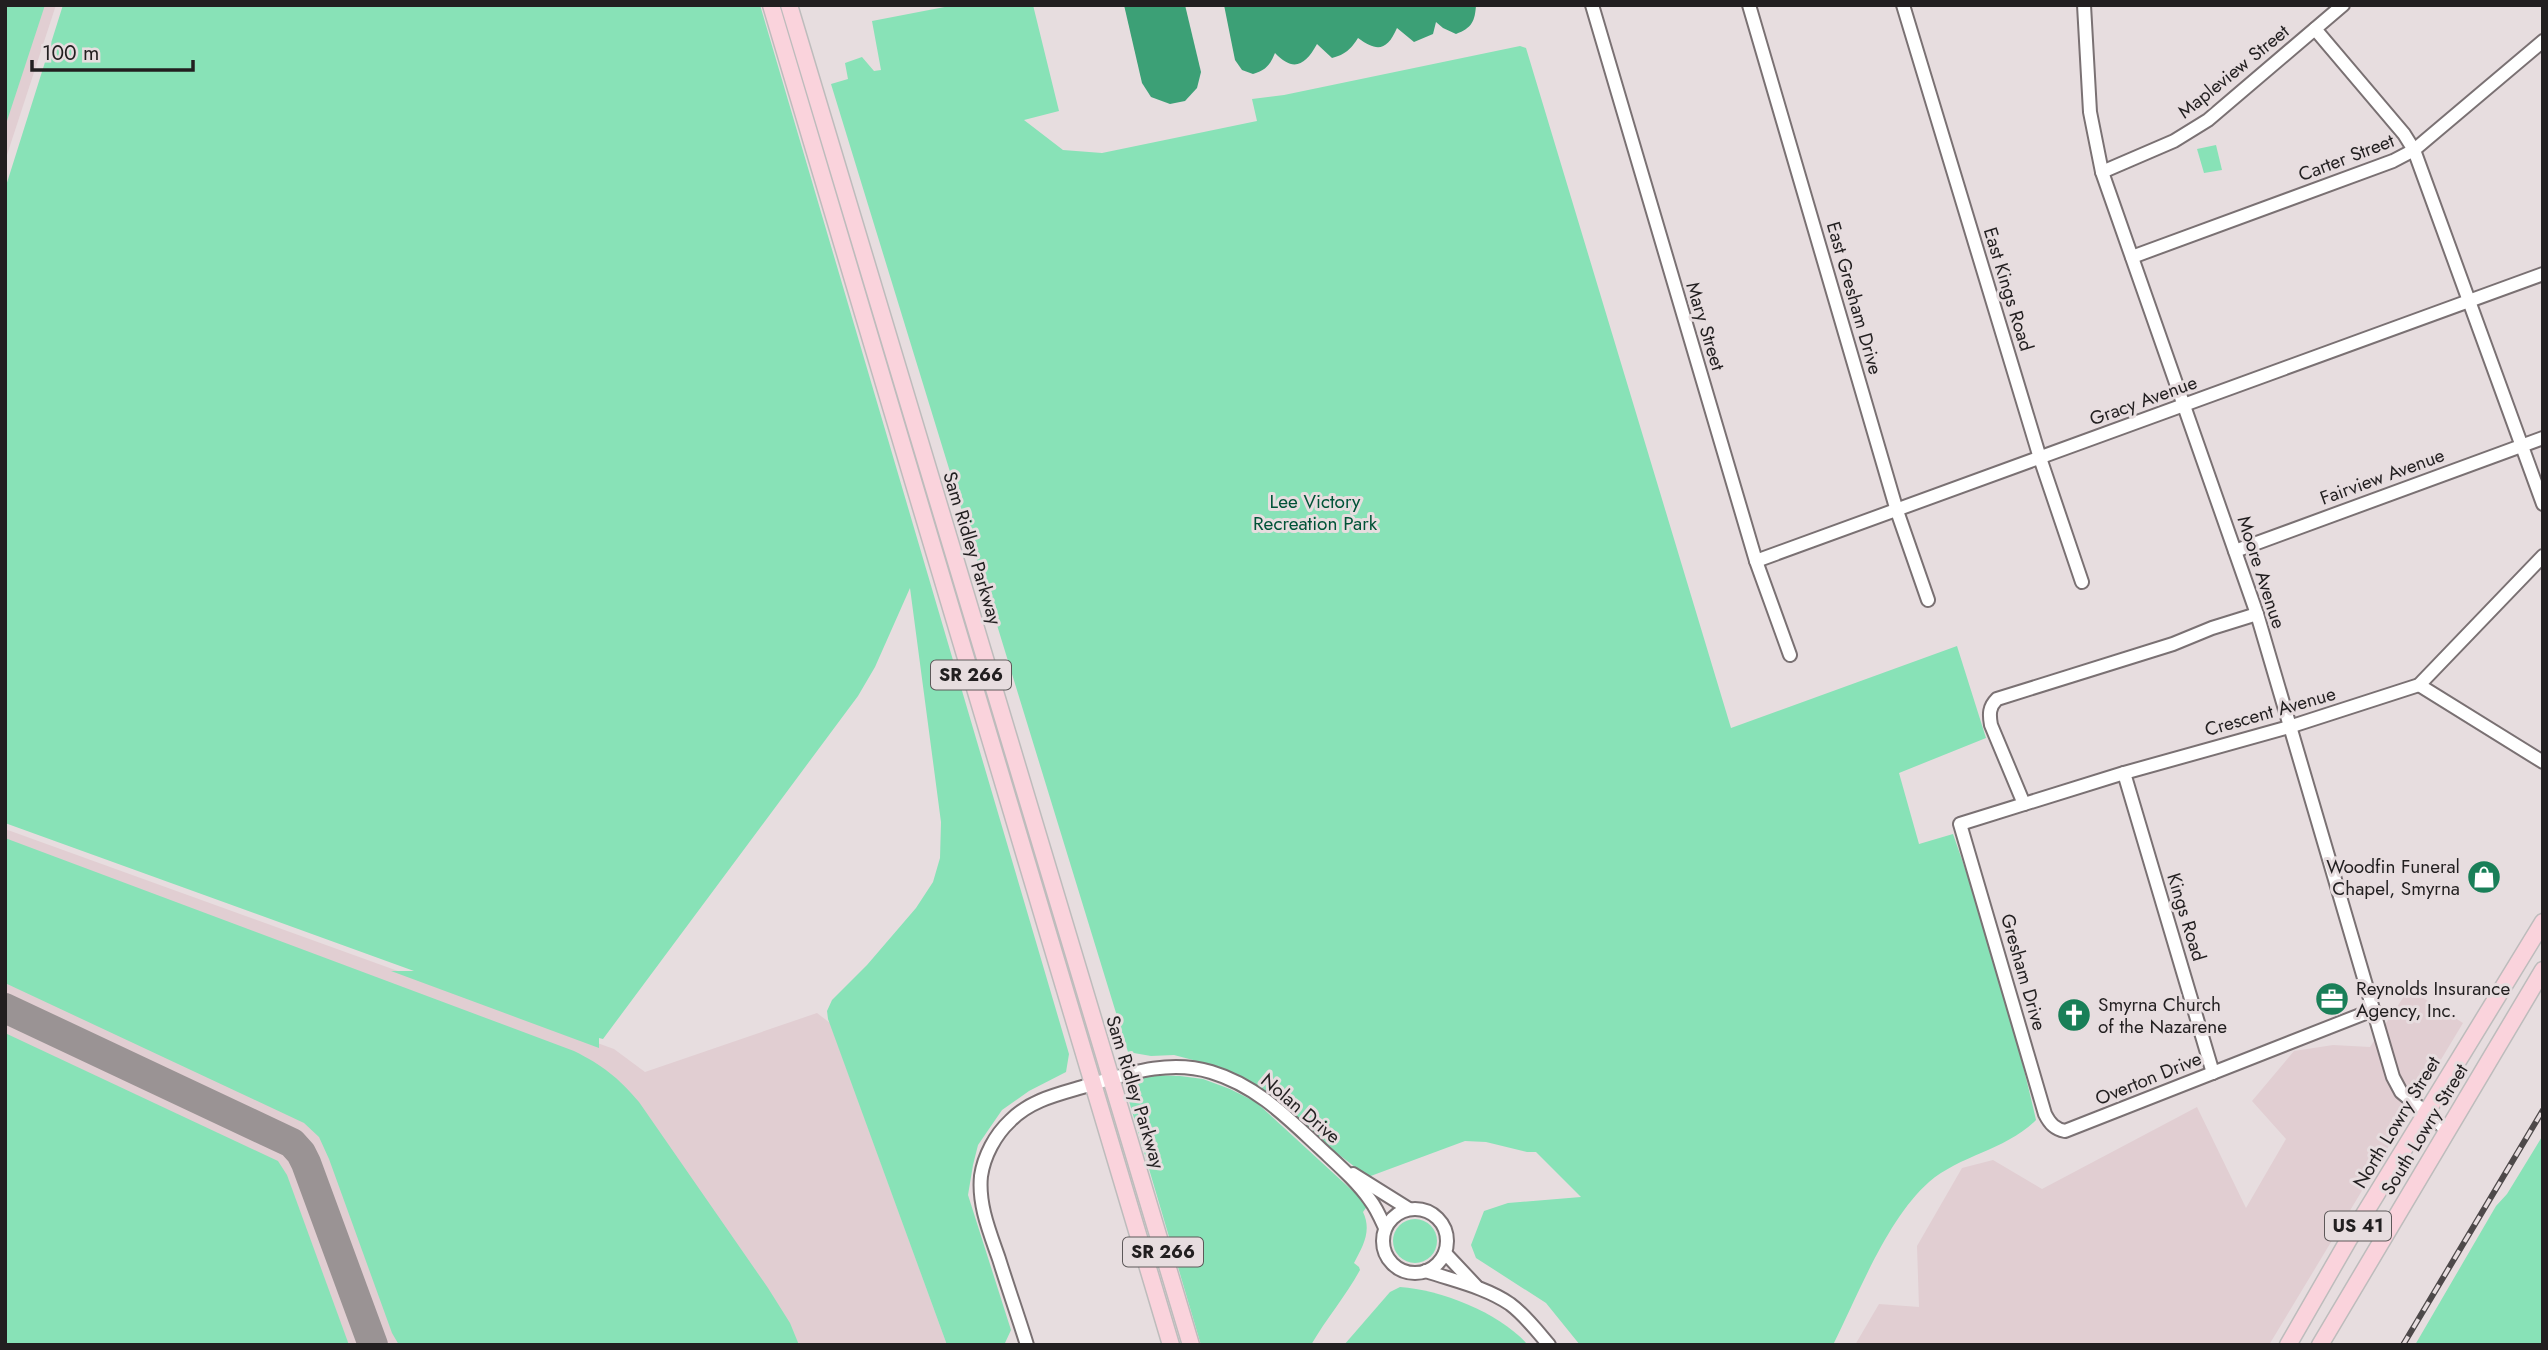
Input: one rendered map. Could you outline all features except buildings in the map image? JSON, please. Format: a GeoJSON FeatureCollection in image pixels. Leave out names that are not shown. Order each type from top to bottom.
{"type":"FeatureCollection","features":[{"type":"Feature","properties":{"kind":"main road","name":"Sam Ridley Parkway"},"geometry":{"type":"LineString","coordinates":[[771,5],[1171,1345]]}},
{"type":"Feature","properties":{"kind":"main road","name":"Sam Ridley Parkway"},"geometry":{"type":"LineString","coordinates":[[789,5],[1191,1345]]}},
{"type":"Feature","properties":{"kind":"main road","name":"North Lowry Street"},"geometry":{"type":"LineString","coordinates":[[2292,1343],[2426,1112],[2541,929]]}},
{"type":"Feature","properties":{"kind":"main road","name":"South Lowry Street"},"geometry":{"type":"LineString","coordinates":[[2320,1345],[2543,970]]}},
{"type":"Feature","properties":{"kind":"street","name":"Mary Street"},"geometry":{"type":"LineString","coordinates":[[1592,5],[1756,561],[1790,656]]}},
{"type":"Feature","properties":{"kind":"street","name":"East Gresham Drive"},"geometry":{"type":"LineString","coordinates":[[1749,5],[1897,511],[1928,600]]}},
{"type":"Feature","properties":{"kind":"street","name":"East Kings Road"},"geometry":{"type":"LineString","coordinates":[[1903,5],[2040,458],[2082,582]]}},
{"type":"Feature","properties":{"kind":"street","name":"Moore Avenue"},"geometry":{"type":"LineString","coordinates":[[2084,5],[2090,112],[2102,172],[2257,614],[2397,1086],[2448,1131]]}},
{"type":"Feature","properties":{"kind":"street","name":"Mapleview Street"},"geometry":{"type":"LineString","coordinates":[[2102,172],[2174,141],[2208,120],[2343,5]]}},
{"type":"Feature","properties":{"kind":"street"},"geometry":{"type":"LineString","coordinates":[[2315,29],[2414,150],[2543,504]]}},
{"type":"Feature","properties":{"kind":"street","name":"Carter Street"},"geometry":{"type":"LineString","coordinates":[[2132,257],[2393,161],[2414,150],[2543,41]]}},
{"type":"Feature","properties":{"kind":"street","name":"Gracy Avenue"},"geometry":{"type":"LineString","coordinates":[[1756,561],[2543,274]]}},
{"type":"Feature","properties":{"kind":"street","name":"Fairview Avenue"},"geometry":{"type":"LineString","coordinates":[[2235,551],[2543,438]]}},
{"type":"Feature","properties":{"kind":"street","name":"Crescent Avenue"},"geometry":{"type":"LineString","coordinates":[[1960,824],[2124,773],[2290,727],[2419,685],[2543,556]]}},
{"type":"Feature","properties":{"kind":"street"},"geometry":{"type":"LineString","coordinates":[[2024,804],[1991,725],[1991,705],[1997,699],[2173,645],[2212,628],[2257,614]]}},
{"type":"Feature","properties":{"kind":"street"},"geometry":{"type":"LineString","coordinates":[[2419,685],[2543,762]]}},
{"type":"Feature","properties":{"kind":"street","name":"Kings Road"},"geometry":{"type":"LineString","coordinates":[[2124,773],[2213,1073]]}},
{"type":"Feature","properties":{"kind":"street","name":"Gresham Drive"},"geometry":{"type":"LineString","coordinates":[[1960,824],[2040,1100],[2045,1114],[2055,1128]]}},
{"type":"Feature","properties":{"kind":"street","name":"Overton Drive"},"geometry":{"type":"LineString","coordinates":[[2055,1128],[2065,1131],[2373,1010]]}},
{"type":"Feature","properties":{"kind":"street","name":"Nolan Drive"},"geometry":{"type":"LineString","coordinates":[[1027,1345],[985,1216],[981,1176],[987,1155],[996,1137],[1010,1119],[1040,1101],[1110,1078],[1164,1067],[1188,1067],[1222,1076],[1260,1094],[1342,1168],[1373,1204],[1385,1228]]}},
{"type":"Feature","properties":{"kind":"street","name":"Nolan Drive"},"geometry":{"type":"LineString","coordinates":[[1342,1168],[1409,1209]]}},
{"type":"Feature","properties":{"kind":"street"},"geometry":{"type":"LineString","coordinates":[[1409,1209],[1420,1209],[1438,1218],[1447,1237],[1445,1253],[1434,1267],[1426,1271],[1409,1273],[1393,1264],[1384,1248],[1385,1228],[1391,1219],[1409,1209]]}},
{"type":"Feature","properties":{"kind":"street"},"geometry":{"type":"LineString","coordinates":[[1445,1253],[1476,1286]]}},
{"type":"Feature","properties":{"kind":"street"},"geometry":{"type":"LineString","coordinates":[[1426,1271],[1476,1286],[1515,1308],[1549,1345]]}},
{"type":"Feature","properties":{"kind":"shaded area"},"geometry":{"type":"Polygon","coordinates":[[[5,5],[56,5],[5,161],[5,5]]]}},
{"type":"Feature","properties":{"kind":"shaded area"},"geometry":{"type":"Polygon","coordinates":[[[1124,5],[1185,5],[1201,72],[1197,88],[1185,101],[1170,104],[1151,97],[1142,83],[1124,5]]]}},
{"type":"Feature","properties":{"kind":"shaded area"},"geometry":{"type":"Polygon","coordinates":[[[1224,5],[1476,5],[1472,23],[1456,34],[1436,22],[1433,34],[1414,42],[1397,28],[1389,41],[1381,47],[1371,46],[1358,38],[1347,51],[1332,58],[1317,44],[1308,57],[1298,64],[1287,63],[1275,53],[1267,66],[1253,74],[1242,70],[1235,60],[1224,5]]]}},
{"type":"Feature","properties":{"kind":"shaded area"},"geometry":{"type":"Polygon","coordinates":[[[5,829],[614,1049],[645,1072],[817,1013],[830,1023],[947,1345],[5,1345],[5,829]]]}},
{"type":"Feature","properties":{"kind":"shaded area"},"geometry":{"type":"Polygon","coordinates":[[[2409,989],[2463,1023],[2269,1345],[1855,1345],[1879,1304],[1919,1307],[1917,1246],[1962,1168],[1993,1160],[2042,1189],[2197,1107],[2246,1208],[2286,1139],[2252,1101],[2294,1051],[2333,1045],[2370,1047],[2409,989]]]}},
{"type":"Feature","properties":{"kind":"green space"},"geometry":{"type":"Polygon","coordinates":[[[5,5],[45,5],[5,127],[5,5]]]}},
{"type":"Feature","properties":{"kind":"green space"},"geometry":{"type":"Polygon","coordinates":[[[63,5],[760,5],[1069,1054],[1066,1072],[1029,1091],[1002,1110],[978,1145],[973,1165],[968,1195],[1011,1330],[1005,1343],[947,1345],[828,1019],[827,1011],[832,1000],[867,965],[916,908],[933,882],[940,858],[941,822],[910,588],[875,667],[858,696],[603,1039],[599,1038],[599,1048],[391,971],[414,971],[5,823],[5,189],[63,5]]]}},
{"type":"Feature","properties":{"kind":"green space","name":"Lee Victory Recreation Park"},"geometry":{"type":"Polygon","coordinates":[[[955,5],[1033,5],[1059,111],[1024,120],[1063,150],[1102,153],[1257,121],[1252,99],[1284,95],[1520,46],[1526,48],[1731,728],[1957,646],[1986,738],[1899,773],[1919,844],[1953,834],[1999,976],[2036,1120],[2011,1139],[1941,1173],[1914,1198],[1887,1237],[1833,1345],[1580,1345],[1546,1303],[1476,1258],[1471,1245],[1484,1211],[1508,1203],[1581,1197],[1536,1152],[1486,1142],[1465,1141],[1368,1177],[1312,1134],[1259,1087],[1212,1065],[1174,1055],[1151,1056],[1128,1052],[831,84],[848,79],[845,63],[862,57],[874,71],[881,70],[872,21],[955,5]]]}},
{"type":"Feature","properties":{"kind":"green space"},"geometry":{"type":"Polygon","coordinates":[[[2216,145],[2222,170],[2204,173],[2197,149],[2216,145]]]}},
{"type":"Feature","properties":{"kind":"green space"},"geometry":{"type":"Polygon","coordinates":[[[5,838],[574,1051],[593,1061],[624,1085],[639,1102],[768,1288],[790,1323],[799,1345],[399,1345],[392,1333],[329,1159],[319,1137],[304,1123],[5,983],[5,838]]]}},
{"type":"Feature","properties":{"kind":"green space"},"geometry":{"type":"Polygon","coordinates":[[[5,1033],[278,1161],[287,1175],[349,1345],[5,1345],[5,1033]]]}},
{"type":"Feature","properties":{"kind":"green space"},"geometry":{"type":"Polygon","coordinates":[[[1152,1075],[1203,1079],[1256,1102],[1368,1205],[1363,1212],[1367,1226],[1365,1238],[1354,1263],[1360,1270],[1311,1345],[1201,1345],[1126,1091],[1137,1080],[1152,1075]]]}},
{"type":"Feature","properties":{"kind":"green space"},"geometry":{"type":"Polygon","coordinates":[[[2543,1135],[2543,1345],[2415,1345],[2496,1206],[2507,1194],[2543,1135]]]}},
{"type":"Feature","properties":{"kind":"green space"},"geometry":{"type":"Polygon","coordinates":[[[1415,1219],[1424,1220],[1431,1225],[1436,1232],[1436,1250],[1431,1257],[1424,1262],[1415,1263],[1406,1262],[1399,1257],[1394,1250],[1393,1241],[1394,1232],[1399,1225],[1406,1220],[1415,1219]]]}},
{"type":"Feature","properties":{"kind":"green space"},"geometry":{"type":"Polygon","coordinates":[[[1400,1287],[1434,1293],[1469,1305],[1502,1323],[1528,1345],[1344,1345],[1390,1292],[1400,1287]]]}},
{"type":"Feature","properties":{"kind":"taxiway"},"geometry":{"type":"LineString","coordinates":[[5,1008],[292,1143],[306,1163],[373,1345]]}},
{"type":"Feature","properties":{"kind":"railway"},"geometry":{"type":"LineString","coordinates":[[2403,1345],[2543,1110]]}},
{"type":"Feature","properties":{"kind":"place","name":"Woodfin Funeral Chapel, Smyrna"},"geometry":{"type":"Point","coordinates":[2484,877]}},
{"type":"Feature","properties":{"kind":"place","name":"Reynolds Insurance Agency, Inc."},"geometry":{"type":"Point","coordinates":[2332,999]}},
{"type":"Feature","properties":{"kind":"place","name":"Smyrna Church of the Nazarene"},"geometry":{"type":"Point","coordinates":[2074,1015]}}]}
